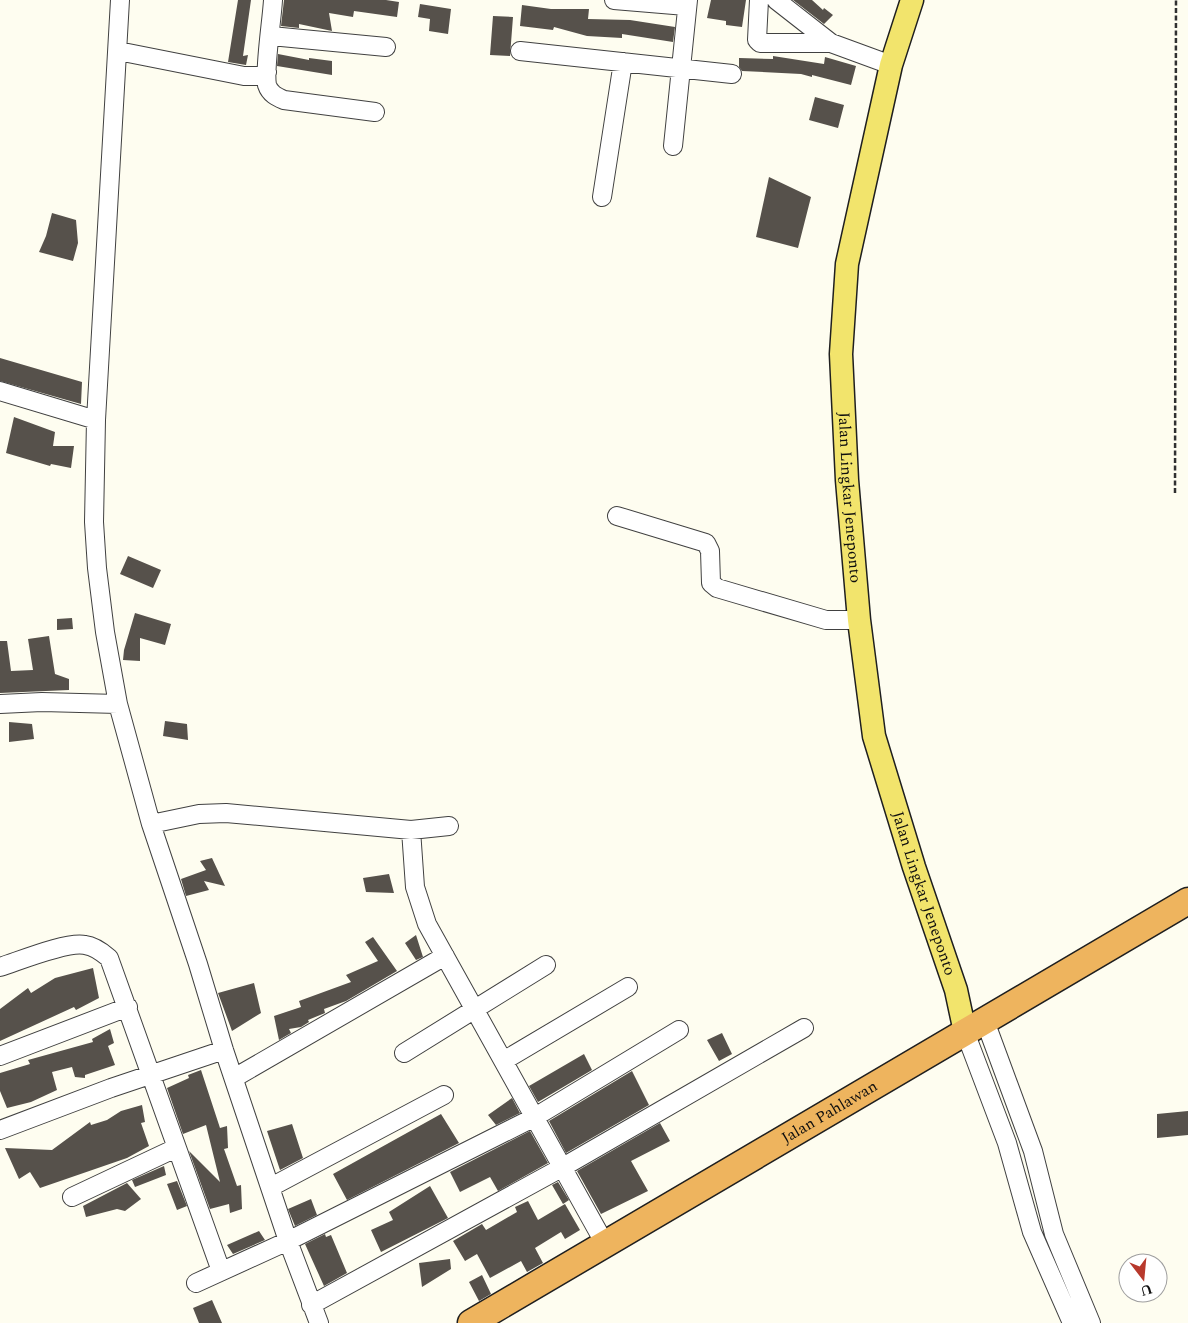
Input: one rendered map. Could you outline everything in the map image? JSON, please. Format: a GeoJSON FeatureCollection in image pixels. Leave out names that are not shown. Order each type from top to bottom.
{"type":"FeatureCollection","features":[{"type":"Feature","properties":{"kind":"highway","name":"Jalan Pahlawan"},"geometry":{"type":"LineString","coordinates":[[471,1323],[1188,901]]}},
{"type":"Feature","properties":{"kind":"main road","name":"Jalan Lingkar Jeneponto"},"geometry":{"type":"LineString","coordinates":[[912,0],[891,65],[847,264],[841,354],[847,480],[859,620],[874,736],[914,867],[956,990],[975,1027]]}},
{"type":"Feature","properties":{"kind":"street"},"geometry":{"type":"LineString","coordinates":[[120,0],[96,420],[94,522],[97,568],[118,704],[151,824],[288,1241],[319,1323]]}},
{"type":"Feature","properties":{"kind":"street"},"geometry":{"type":"LineString","coordinates":[[273,0],[267,72],[268,86],[274,95],[284,100],[374,112]]}},
{"type":"Feature","properties":{"kind":"street"},"geometry":{"type":"LineString","coordinates":[[614,0],[687,3],[673,146]]}},
{"type":"Feature","properties":{"kind":"street"},"geometry":{"type":"LineString","coordinates":[[759,0],[756,34],[757,40],[760,43],[831,43]]}},
{"type":"Feature","properties":{"kind":"street"},"geometry":{"type":"LineString","coordinates":[[776,0],[831,43],[891,65]]}},
{"type":"Feature","properties":{"kind":"street"},"geometry":{"type":"LineString","coordinates":[[271,36],[386,47]]}},
{"type":"Feature","properties":{"kind":"street"},"geometry":{"type":"LineString","coordinates":[[118,51],[244,76],[257,76],[267,72]]}},
{"type":"Feature","properties":{"kind":"street"},"geometry":{"type":"LineString","coordinates":[[520,51],[732,74]]}},
{"type":"Feature","properties":{"kind":"street"},"geometry":{"type":"LineString","coordinates":[[602,197],[622,62]]}},
{"type":"Feature","properties":{"kind":"street"},"geometry":{"type":"LineString","coordinates":[[0,391],[96,420]]}},
{"type":"Feature","properties":{"kind":"street"},"geometry":{"type":"LineString","coordinates":[[618,516],[706,543],[710,550],[711,583],[717,588],[826,620],[859,620]]}},
{"type":"Feature","properties":{"kind":"street"},"geometry":{"type":"LineString","coordinates":[[0,704],[42,702],[118,704]]}},
{"type":"Feature","properties":{"kind":"street"},"geometry":{"type":"LineString","coordinates":[[151,824],[199,814],[226,813],[411,830],[449,826]]}},
{"type":"Feature","properties":{"kind":"street"},"geometry":{"type":"LineString","coordinates":[[411,830],[415,887],[428,924],[505,1060],[605,1244]]}},
{"type":"Feature","properties":{"kind":"street"},"geometry":{"type":"LineString","coordinates":[[0,967],[68,946],[84,944],[101,951],[109,958],[128,1008],[149,1076],[221,1271]]}},
{"type":"Feature","properties":{"kind":"street"},"geometry":{"type":"LineString","coordinates":[[234,1078],[445,956]]}},
{"type":"Feature","properties":{"kind":"street"},"geometry":{"type":"LineString","coordinates":[[404,1053],[546,965]]}},
{"type":"Feature","properties":{"kind":"street"},"geometry":{"type":"LineString","coordinates":[[505,1060],[628,987]]}},
{"type":"Feature","properties":{"kind":"street"},"geometry":{"type":"LineString","coordinates":[[0,1056],[128,1008]]}},
{"type":"Feature","properties":{"kind":"street"},"geometry":{"type":"LineString","coordinates":[[975,1027],[1032,1232],[1072,1323]]}},
{"type":"Feature","properties":{"kind":"street"},"geometry":{"type":"LineString","coordinates":[[975,1027],[1033,1151],[1054,1234],[1091,1323]]}},
{"type":"Feature","properties":{"kind":"street"},"geometry":{"type":"LineString","coordinates":[[311,1305],[563,1167],[804,1028]]}},
{"type":"Feature","properties":{"kind":"street"},"geometry":{"type":"LineString","coordinates":[[196,1283],[288,1241],[535,1117],[679,1030]]}},
{"type":"Feature","properties":{"kind":"street"},"geometry":{"type":"LineString","coordinates":[[0,1130],[224,1050]]}},
{"type":"Feature","properties":{"kind":"street"},"geometry":{"type":"LineString","coordinates":[[271,1187],[444,1095]]}},
{"type":"Feature","properties":{"kind":"street"},"geometry":{"type":"LineString","coordinates":[[72,1197],[176,1148]]}},
{"type":"Feature","properties":{"kind":"path"},"geometry":{"type":"LineString","coordinates":[[1175,493],[1176,0]]}},
{"type":"Feature","properties":{"kind":"building"},"geometry":{"type":"Polygon","coordinates":[[[238,0],[251,0],[243,56],[248,55],[246,65],[228,62],[238,0]]]}},
{"type":"Feature","properties":{"kind":"building"},"geometry":{"type":"Polygon","coordinates":[[[284,0],[386,0],[399,2],[397,17],[354,11],[353,17],[329,13],[332,31],[299,24],[299,28],[281,26],[284,0]]]}},
{"type":"Feature","properties":{"kind":"building"},"geometry":{"type":"Polygon","coordinates":[[[711,0],[746,0],[742,27],[726,25],[726,21],[707,18],[711,0]]]}},
{"type":"Feature","properties":{"kind":"building"},"geometry":{"type":"Polygon","coordinates":[[[793,0],[812,0],[823,10],[824,8],[833,15],[824,24],[793,0]]]}},
{"type":"Feature","properties":{"kind":"building"},"geometry":{"type":"Polygon","coordinates":[[[420,4],[451,9],[448,34],[429,31],[430,19],[418,17],[420,4]]]}},
{"type":"Feature","properties":{"kind":"building"},"geometry":{"type":"Polygon","coordinates":[[[522,5],[551,9],[589,9],[588,19],[630,20],[675,27],[673,42],[622,34],[622,38],[587,36],[554,27],[553,30],[520,26],[522,5]]]}},
{"type":"Feature","properties":{"kind":"building"},"geometry":{"type":"Polygon","coordinates":[[[493,16],[513,17],[510,56],[490,55],[493,16]]]}},
{"type":"Feature","properties":{"kind":"building"},"geometry":{"type":"Polygon","coordinates":[[[278,54],[309,60],[309,58],[332,61],[332,75],[277,66],[278,54]]]}},
{"type":"Feature","properties":{"kind":"building"},"geometry":{"type":"Polygon","coordinates":[[[773,56],[824,64],[825,57],[856,66],[851,85],[812,75],[812,77],[801,74],[742,71],[739,67],[739,58],[773,59],[773,56]]]}},
{"type":"Feature","properties":{"kind":"building"},"geometry":{"type":"Polygon","coordinates":[[[815,97],[844,105],[838,128],[809,120],[815,97]]]}},
{"type":"Feature","properties":{"kind":"building"},"geometry":{"type":"Polygon","coordinates":[[[769,177],[811,197],[798,248],[756,237],[769,177]]]}},
{"type":"Feature","properties":{"kind":"building"},"geometry":{"type":"Polygon","coordinates":[[[52,213],[76,220],[78,243],[73,261],[39,252],[46,236],[52,213]]]}},
{"type":"Feature","properties":{"kind":"building"},"geometry":{"type":"Polygon","coordinates":[[[0,358],[82,382],[81,404],[0,381],[0,358]]]}},
{"type":"Feature","properties":{"kind":"building"},"geometry":{"type":"Polygon","coordinates":[[[14,417],[55,432],[53,446],[74,446],[71,468],[51,464],[50,466],[6,453],[14,417]]]}},
{"type":"Feature","properties":{"kind":"building"},"geometry":{"type":"Polygon","coordinates":[[[128,556],[161,570],[153,588],[120,574],[128,556]]]}},
{"type":"Feature","properties":{"kind":"building"},"geometry":{"type":"Polygon","coordinates":[[[135,613],[171,624],[165,645],[140,638],[140,661],[123,660],[124,650],[135,613]]]}},
{"type":"Feature","properties":{"kind":"building"},"geometry":{"type":"Polygon","coordinates":[[[72,618],[73,629],[57,630],[57,619],[72,618]]]}},
{"type":"Feature","properties":{"kind":"building"},"geometry":{"type":"Polygon","coordinates":[[[49,636],[55,674],[69,679],[69,690],[0,693],[0,641],[7,641],[11,671],[33,670],[28,639],[49,636]]]}},
{"type":"Feature","properties":{"kind":"building"},"geometry":{"type":"Polygon","coordinates":[[[165,721],[187,724],[188,740],[163,736],[165,721]]]}},
{"type":"Feature","properties":{"kind":"building"},"geometry":{"type":"Polygon","coordinates":[[[9,722],[32,724],[34,739],[9,742],[9,722]]]}},
{"type":"Feature","properties":{"kind":"building"},"geometry":{"type":"Polygon","coordinates":[[[212,858],[225,886],[204,881],[209,890],[186,896],[181,879],[206,870],[200,861],[212,858]]]}},
{"type":"Feature","properties":{"kind":"building"},"geometry":{"type":"Polygon","coordinates":[[[389,874],[394,893],[366,892],[363,878],[389,874]]]}},
{"type":"Feature","properties":{"kind":"building"},"geometry":{"type":"Polygon","coordinates":[[[416,935],[423,957],[416,960],[405,943],[416,935]]]}},
{"type":"Feature","properties":{"kind":"building"},"geometry":{"type":"Polygon","coordinates":[[[373,937],[397,971],[346,1001],[324,1009],[325,1013],[308,1020],[309,1022],[301,1027],[289,1029],[291,1033],[279,1040],[274,1016],[301,1007],[299,1001],[351,982],[346,975],[378,961],[365,942],[373,937]]]}},
{"type":"Feature","properties":{"kind":"building"},"geometry":{"type":"Polygon","coordinates":[[[93,968],[99,998],[76,1010],[74,1007],[0,1041],[0,1009],[28,988],[31,993],[55,978],[93,968]]]}},
{"type":"Feature","properties":{"kind":"building"},"geometry":{"type":"Polygon","coordinates":[[[254,983],[261,1013],[232,1031],[218,993],[254,983]]]}},
{"type":"Feature","properties":{"kind":"building"},"geometry":{"type":"Polygon","coordinates":[[[110,1029],[114,1043],[108,1046],[115,1065],[85,1075],[85,1078],[75,1077],[72,1067],[52,1072],[57,1090],[31,1102],[7,1108],[0,1091],[0,1073],[30,1064],[28,1060],[93,1042],[92,1039],[110,1029]]]}},
{"type":"Feature","properties":{"kind":"building"},"geometry":{"type":"Polygon","coordinates":[[[722,1033],[732,1054],[719,1061],[707,1040],[722,1033]]]}},
{"type":"Feature","properties":{"kind":"building"},"geometry":{"type":"Polygon","coordinates":[[[584,1054],[592,1070],[538,1102],[529,1086],[584,1054]]]}},
{"type":"Feature","properties":{"kind":"building"},"geometry":{"type":"Polygon","coordinates":[[[201,1070],[220,1128],[227,1126],[228,1148],[224,1149],[237,1186],[241,1185],[242,1209],[230,1213],[229,1204],[210,1209],[189,1151],[220,1182],[206,1125],[183,1134],[167,1088],[189,1078],[188,1075],[201,1070]]]}},
{"type":"Feature","properties":{"kind":"building"},"geometry":{"type":"Polygon","coordinates":[[[632,1071],[649,1105],[566,1153],[549,1121],[632,1071]]]}},
{"type":"Feature","properties":{"kind":"building"},"geometry":{"type":"Polygon","coordinates":[[[512,1098],[520,1113],[496,1125],[488,1115],[512,1098]]]}},
{"type":"Feature","properties":{"kind":"building"},"geometry":{"type":"Polygon","coordinates":[[[142,1105],[145,1122],[141,1123],[149,1146],[127,1158],[40,1188],[30,1172],[19,1179],[5,1148],[52,1150],[90,1122],[91,1125],[107,1120],[121,1111],[142,1105]]]}},
{"type":"Feature","properties":{"kind":"building"},"geometry":{"type":"Polygon","coordinates":[[[1188,1111],[1188,1135],[1157,1138],[1157,1114],[1188,1111]]]}},
{"type":"Feature","properties":{"kind":"building"},"geometry":{"type":"Polygon","coordinates":[[[441,1114],[459,1143],[347,1200],[333,1174],[441,1114]]]}},
{"type":"Feature","properties":{"kind":"building"},"geometry":{"type":"Polygon","coordinates":[[[660,1123],[670,1141],[631,1161],[648,1191],[601,1214],[577,1171],[660,1123]]]}},
{"type":"Feature","properties":{"kind":"building"},"geometry":{"type":"Polygon","coordinates":[[[292,1124],[303,1158],[280,1170],[267,1131],[292,1124]]]}},
{"type":"Feature","properties":{"kind":"building"},"geometry":{"type":"Polygon","coordinates":[[[530,1131],[548,1163],[498,1191],[490,1177],[460,1192],[450,1172],[530,1131]]]}},
{"type":"Feature","properties":{"kind":"building"},"geometry":{"type":"Polygon","coordinates":[[[164,1166],[166,1175],[135,1187],[132,1180],[164,1166]]]}},
{"type":"Feature","properties":{"kind":"building"},"geometry":{"type":"Polygon","coordinates":[[[177,1181],[187,1206],[177,1210],[167,1184],[177,1181]]]}},
{"type":"Feature","properties":{"kind":"building"},"geometry":{"type":"Polygon","coordinates":[[[558,1182],[569,1200],[563,1204],[552,1185],[558,1182]]]}},
{"type":"Feature","properties":{"kind":"building"},"geometry":{"type":"Polygon","coordinates":[[[127,1183],[141,1199],[125,1211],[117,1209],[86,1217],[83,1206],[127,1183]]]}},
{"type":"Feature","properties":{"kind":"building"},"geometry":{"type":"Polygon","coordinates":[[[430,1186],[448,1218],[381,1252],[371,1230],[393,1220],[389,1212],[430,1186]]]}},
{"type":"Feature","properties":{"kind":"building"},"geometry":{"type":"Polygon","coordinates":[[[311,1199],[317,1215],[295,1226],[288,1209],[311,1199]]]}},
{"type":"Feature","properties":{"kind":"building"},"geometry":{"type":"Polygon","coordinates":[[[528,1201],[538,1220],[565,1204],[580,1230],[565,1239],[561,1232],[535,1248],[543,1263],[527,1272],[521,1261],[490,1278],[477,1254],[465,1261],[453,1241],[482,1224],[486,1230],[517,1212],[515,1207],[528,1201]]]}},
{"type":"Feature","properties":{"kind":"building"},"geometry":{"type":"Polygon","coordinates":[[[259,1231],[265,1240],[233,1254],[227,1245],[259,1231]]]}},
{"type":"Feature","properties":{"kind":"building"},"geometry":{"type":"Polygon","coordinates":[[[325,1234],[326,1237],[331,1235],[347,1273],[324,1286],[305,1244],[325,1234]]]}},
{"type":"Feature","properties":{"kind":"building"},"geometry":{"type":"Polygon","coordinates":[[[450,1259],[451,1269],[422,1287],[419,1263],[450,1259]]]}},
{"type":"Feature","properties":{"kind":"building"},"geometry":{"type":"Polygon","coordinates":[[[482,1275],[491,1294],[479,1301],[469,1282],[482,1275]]]}},
{"type":"Feature","properties":{"kind":"building"},"geometry":{"type":"Polygon","coordinates":[[[212,1300],[222,1323],[199,1323],[193,1308],[212,1300]]]}}]}
